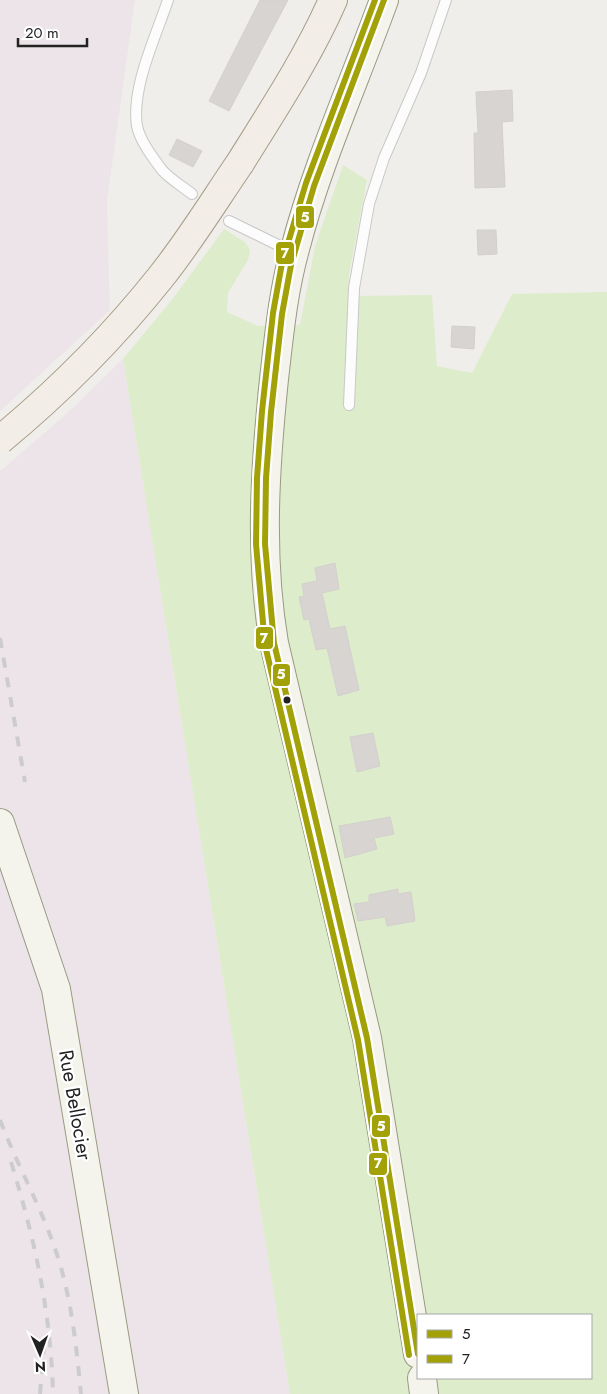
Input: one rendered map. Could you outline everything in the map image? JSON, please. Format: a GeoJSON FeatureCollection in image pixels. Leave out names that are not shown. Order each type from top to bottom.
{"type":"FeatureCollection","features":[{"type":"Feature","properties":{"kind":"main road"},"geometry":{"type":"LineString","coordinates":[[0,440],[23,421],[105,342],[161,277],[240,162],[284,92],[320,29],[333,0]]}},
{"type":"Feature","properties":{"kind":"main road"},"geometry":{"type":"LineString","coordinates":[[384,0],[322,164],[294,250],[284,298],[268,437],[264,560],[267,602],[302,768],[367,1038],[417,1348]]}},
{"type":"Feature","properties":{"kind":"main road","name":"Rue Bellocier"},"geometry":{"type":"LineString","coordinates":[[0,823],[56,989],[124,1394]]}},
{"type":"Feature","properties":{"kind":"main road"},"geometry":{"type":"LineString","coordinates":[[422,1379],[424,1394]]}},
{"type":"Feature","properties":{"kind":"lane"},"geometry":{"type":"LineString","coordinates":[[168,0],[146,66],[136,107],[138,128],[148,149],[164,171],[192,194]]}},
{"type":"Feature","properties":{"kind":"lane"},"geometry":{"type":"LineString","coordinates":[[349,405],[354,288],[369,204],[384,158],[421,73],[446,0]]}},
{"type":"Feature","properties":{"kind":"lane"},"geometry":{"type":"LineString","coordinates":[[229,221],[280,246],[294,250]]}},
{"type":"Feature","properties":{"kind":"shaded area"},"geometry":{"type":"Polygon","coordinates":[[[0,0],[135,0],[107,201],[110,310],[0,411],[0,0]]]}},
{"type":"Feature","properties":{"kind":"shaded area"},"geometry":{"type":"Polygon","coordinates":[[[123,359],[290,1394],[0,1394],[0,471],[64,416],[123,359]]]}},
{"type":"Feature","properties":{"kind":"green space"},"geometry":{"type":"Polygon","coordinates":[[[343,165],[367,180],[349,274],[348,296],[432,295],[437,366],[472,373],[512,294],[607,292],[607,1394],[290,1394],[123,359],[174,297],[224,229],[245,242],[250,250],[248,260],[228,293],[227,312],[258,326],[300,325],[315,246],[343,165]]]}},
{"type":"Feature","properties":{"kind":"building"},"geometry":{"type":"Polygon","coordinates":[[[260,0],[288,0],[229,111],[209,101],[260,0]]]}},
{"type":"Feature","properties":{"kind":"building"},"geometry":{"type":"Polygon","coordinates":[[[512,90],[513,121],[502,122],[505,187],[475,188],[474,133],[478,133],[476,92],[512,90]]]}},
{"type":"Feature","properties":{"kind":"building"},"geometry":{"type":"Polygon","coordinates":[[[177,139],[202,151],[193,167],[169,155],[177,139]]]}},
{"type":"Feature","properties":{"kind":"building"},"geometry":{"type":"Polygon","coordinates":[[[477,230],[496,230],[497,254],[478,255],[477,230]]]}},
{"type":"Feature","properties":{"kind":"building"},"geometry":{"type":"Polygon","coordinates":[[[452,326],[475,327],[474,349],[451,347],[452,326]]]}},
{"type":"Feature","properties":{"kind":"building"},"geometry":{"type":"Polygon","coordinates":[[[335,563],[339,589],[322,593],[330,629],[345,626],[359,690],[338,696],[327,648],[316,650],[309,619],[304,620],[299,597],[304,596],[302,584],[317,581],[315,568],[335,563]]]}},
{"type":"Feature","properties":{"kind":"building"},"geometry":{"type":"Polygon","coordinates":[[[373,733],[380,766],[357,772],[350,737],[373,733]]]}},
{"type":"Feature","properties":{"kind":"building"},"geometry":{"type":"Polygon","coordinates":[[[390,817],[394,834],[374,838],[377,849],[345,858],[339,826],[390,817]]]}},
{"type":"Feature","properties":{"kind":"building"},"geometry":{"type":"Polygon","coordinates":[[[398,889],[398,894],[411,892],[415,921],[387,926],[385,917],[358,921],[354,904],[369,902],[369,895],[398,889]]]}},
{"type":"Feature","properties":{"kind":"railway"},"geometry":{"type":"LineString","coordinates":[[0,638],[25,782]]}},
{"type":"Feature","properties":{"kind":"railway"},"geometry":{"type":"LineString","coordinates":[[0,1120],[41,1212],[59,1261],[72,1318],[81,1394]]}},
{"type":"Feature","properties":{"kind":"railway"},"geometry":{"type":"LineString","coordinates":[[11,1162],[40,1277],[49,1335],[53,1394]]}},
{"type":"Feature","properties":{"kind":"railway"},"geometry":{"type":"LineString","coordinates":[[40,1394],[44,1345]]}},
{"type":"Feature","properties":{"kind":"transit line","name":"7"},"geometry":{"type":"LineString","coordinates":[[375,0],[306,183],[282,263],[273,313],[262,411],[257,478],[256,544],[265,645],[358,1040],[409,1355]]}},
{"type":"Feature","properties":{"kind":"transit line","name":"5"},"geometry":{"type":"LineString","coordinates":[[384,0],[314,186],[291,265],[282,314],[271,412],[266,478],[265,544],[274,643],[367,1038],[417,1348]]}}]}
